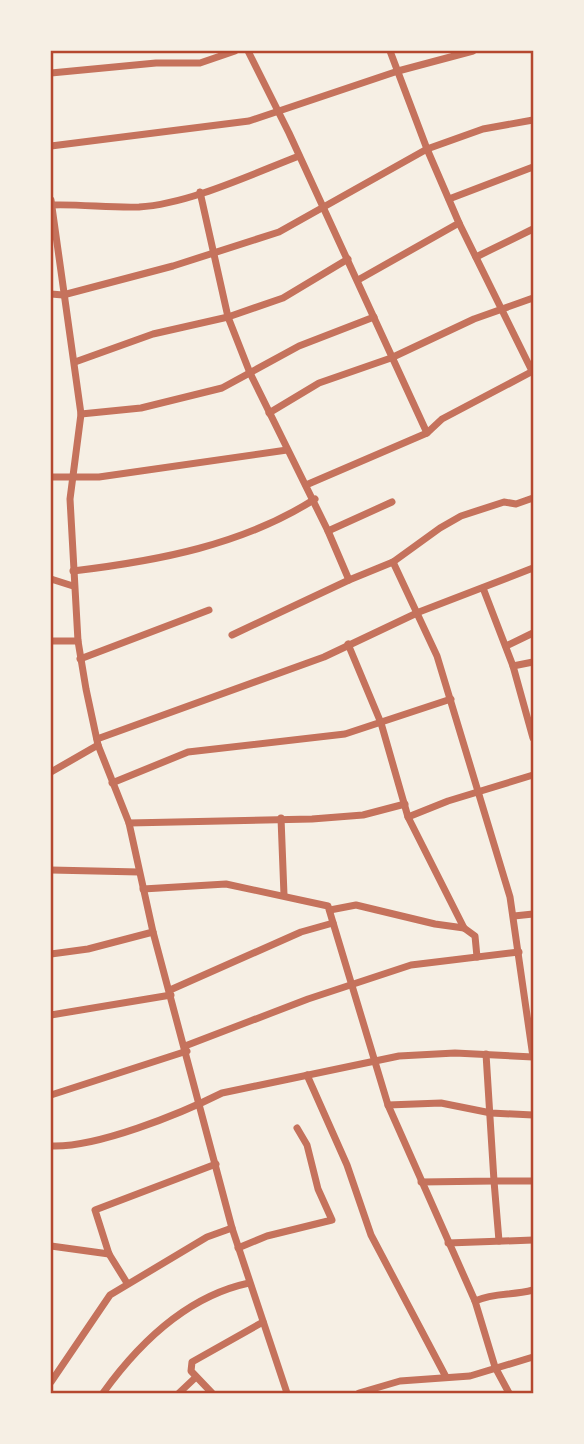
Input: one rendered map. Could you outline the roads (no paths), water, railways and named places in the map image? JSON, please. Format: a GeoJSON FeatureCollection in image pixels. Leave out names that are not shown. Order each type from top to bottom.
{"type":"FeatureCollection","features":[{"type":"Feature","properties":{"kind":"street"},"geometry":{"type":"LineString","coordinates":[[51,73],[156,63],[200,63],[235,51]]}},
{"type":"Feature","properties":{"kind":"street"},"geometry":{"type":"LineString","coordinates":[[248,51],[280,113],[427,433]]}},
{"type":"Feature","properties":{"kind":"street"},"geometry":{"type":"LineString","coordinates":[[306,485],[427,433],[442,419],[533,371],[459,223],[426,149],[390,51]]}},
{"type":"Feature","properties":{"kind":"street"},"geometry":{"type":"LineString","coordinates":[[51,146],[237,124],[280,113],[397,71],[474,51]]}},
{"type":"Feature","properties":{"kind":"street"},"geometry":{"type":"LineString","coordinates":[[51,294],[63,295],[213,254],[279,232],[426,149],[483,129],[533,120]]}},
{"type":"Feature","properties":{"kind":"street"},"geometry":{"type":"LineString","coordinates":[[288,1393],[232,1228],[153,932],[129,823],[97,742],[80,659],[73,571],[71,477],[81,414],[51,202],[139,207],[193,197],[200,192],[299,156]]}},
{"type":"Feature","properties":{"kind":"street"},"geometry":{"type":"LineString","coordinates":[[449,199],[533,167]]}},
{"type":"Feature","properties":{"kind":"street"},"geometry":{"type":"LineString","coordinates":[[200,192],[228,317],[250,373],[286,450],[315,499],[349,580]]}},
{"type":"Feature","properties":{"kind":"street"},"geometry":{"type":"LineString","coordinates":[[358,280],[459,223]]}},
{"type":"Feature","properties":{"kind":"street"},"geometry":{"type":"LineString","coordinates":[[476,257],[533,229]]}},
{"type":"Feature","properties":{"kind":"street"},"geometry":{"type":"LineString","coordinates":[[75,362],[153,334],[228,317],[299,291],[319,275],[348,259]]}},
{"type":"Feature","properties":{"kind":"street"},"geometry":{"type":"LineString","coordinates":[[269,413],[319,383],[391,358],[502,308],[533,298]]}},
{"type":"Feature","properties":{"kind":"street"},"geometry":{"type":"LineString","coordinates":[[81,414],[153,405],[222,388],[299,346],[374,317]]}},
{"type":"Feature","properties":{"kind":"street"},"geometry":{"type":"LineString","coordinates":[[51,477],[99,477],[198,465],[286,450]]}},
{"type":"Feature","properties":{"kind":"street"},"geometry":{"type":"LineString","coordinates":[[232,635],[393,562],[461,516],[504,502],[516,504],[533,498]]}},
{"type":"Feature","properties":{"kind":"street"},"geometry":{"type":"LineString","coordinates":[[73,571],[152,559],[229,541],[281,520],[315,499]]}},
{"type":"Feature","properties":{"kind":"street"},"geometry":{"type":"LineString","coordinates":[[328,531],[392,502]]}},
{"type":"Feature","properties":{"kind":"street"},"geometry":{"type":"LineString","coordinates":[[51,1146],[80,1146],[199,1104],[222,1093],[399,1056],[486,1054],[533,1057],[514,916],[479,790],[451,699],[419,612],[393,562]]}},
{"type":"Feature","properties":{"kind":"street"},"geometry":{"type":"LineString","coordinates":[[51,772],[97,742],[324,657],[419,612],[533,568]]}},
{"type":"Feature","properties":{"kind":"street"},"geometry":{"type":"LineString","coordinates":[[51,579],[74,586]]}},
{"type":"Feature","properties":{"kind":"street"},"geometry":{"type":"LineString","coordinates":[[483,588],[513,666],[533,738]]}},
{"type":"Feature","properties":{"kind":"street"},"geometry":{"type":"LineString","coordinates":[[80,659],[209,610]]}},
{"type":"Feature","properties":{"kind":"street"},"geometry":{"type":"LineString","coordinates":[[506,646],[533,633]]}},
{"type":"Feature","properties":{"kind":"street"},"geometry":{"type":"LineString","coordinates":[[51,641],[78,641]]}},
{"type":"Feature","properties":{"kind":"street"},"geometry":{"type":"LineString","coordinates":[[348,644],[381,723],[408,817],[464,928],[475,936],[478,957]]}},
{"type":"Feature","properties":{"kind":"street"},"geometry":{"type":"LineString","coordinates":[[513,666],[533,662]]}},
{"type":"Feature","properties":{"kind":"street"},"geometry":{"type":"LineString","coordinates":[[112,783],[188,752],[302,740],[363,730],[451,699]]}},
{"type":"Feature","properties":{"kind":"street"},"geometry":{"type":"LineString","coordinates":[[408,817],[479,790],[533,775]]}},
{"type":"Feature","properties":{"kind":"street"},"geometry":{"type":"LineString","coordinates":[[129,823],[363,815],[404,804]]}},
{"type":"Feature","properties":{"kind":"street"},"geometry":{"type":"LineString","coordinates":[[281,818],[284,895]]}},
{"type":"Feature","properties":{"kind":"street"},"geometry":{"type":"LineString","coordinates":[[51,870],[139,872]]}},
{"type":"Feature","properties":{"kind":"street"},"geometry":{"type":"LineString","coordinates":[[143,889],[226,884],[325,904],[330,910],[388,1105],[475,1301],[495,1367],[509,1393]]}},
{"type":"Feature","properties":{"kind":"street"},"geometry":{"type":"LineString","coordinates":[[330,910],[356,905],[435,925],[464,928]]}},
{"type":"Feature","properties":{"kind":"street"},"geometry":{"type":"LineString","coordinates":[[514,916],[533,914]]}},
{"type":"Feature","properties":{"kind":"street"},"geometry":{"type":"LineString","coordinates":[[51,1015],[171,993],[301,932],[333,923]]}},
{"type":"Feature","properties":{"kind":"street"},"geometry":{"type":"LineString","coordinates":[[51,954],[88,949],[153,932]]}},
{"type":"Feature","properties":{"kind":"street"},"geometry":{"type":"LineString","coordinates":[[51,1095],[186,1049],[308,999],[411,965],[519,952]]}},
{"type":"Feature","properties":{"kind":"street"},"geometry":{"type":"LineString","coordinates":[[486,1054],[499,1241]]}},
{"type":"Feature","properties":{"kind":"street"},"geometry":{"type":"LineString","coordinates":[[307,1075],[347,1165],[371,1235],[446,1377]]}},
{"type":"Feature","properties":{"kind":"street"},"geometry":{"type":"LineString","coordinates":[[388,1105],[441,1103],[491,1113],[533,1115]]}},
{"type":"Feature","properties":{"kind":"street"},"geometry":{"type":"LineString","coordinates":[[238,1248],[267,1236],[332,1220],[318,1189],[307,1146],[297,1128]]}},
{"type":"Feature","properties":{"kind":"street"},"geometry":{"type":"LineString","coordinates":[[127,1283],[108,1254],[95,1210],[216,1164]]}},
{"type":"Feature","properties":{"kind":"street"},"geometry":{"type":"LineString","coordinates":[[421,1182],[533,1181]]}},
{"type":"Feature","properties":{"kind":"street"},"geometry":{"type":"LineString","coordinates":[[51,1382],[99,1308],[127,1283],[207,1237],[232,1228]]}},
{"type":"Feature","properties":{"kind":"street"},"geometry":{"type":"LineString","coordinates":[[448,1243],[533,1240]]}},
{"type":"Feature","properties":{"kind":"street"},"geometry":{"type":"LineString","coordinates":[[51,1246],[108,1254]]}},
{"type":"Feature","properties":{"kind":"street"},"geometry":{"type":"LineString","coordinates":[[103,1393],[138,1351],[183,1312],[211,1293],[249,1283]]}},
{"type":"Feature","properties":{"kind":"street"},"geometry":{"type":"LineString","coordinates":[[475,1301],[499,1292],[519,1294],[533,1290]]}},
{"type":"Feature","properties":{"kind":"street"},"geometry":{"type":"LineString","coordinates":[[212,1393],[190,1367],[193,1361],[263,1322]]}},
{"type":"Feature","properties":{"kind":"street"},"geometry":{"type":"LineString","coordinates":[[359,1393],[400,1381],[470,1376],[533,1357]]}},
{"type":"Feature","properties":{"kind":"street"},"geometry":{"type":"LineString","coordinates":[[179,1393],[196,1377]]}}]}
